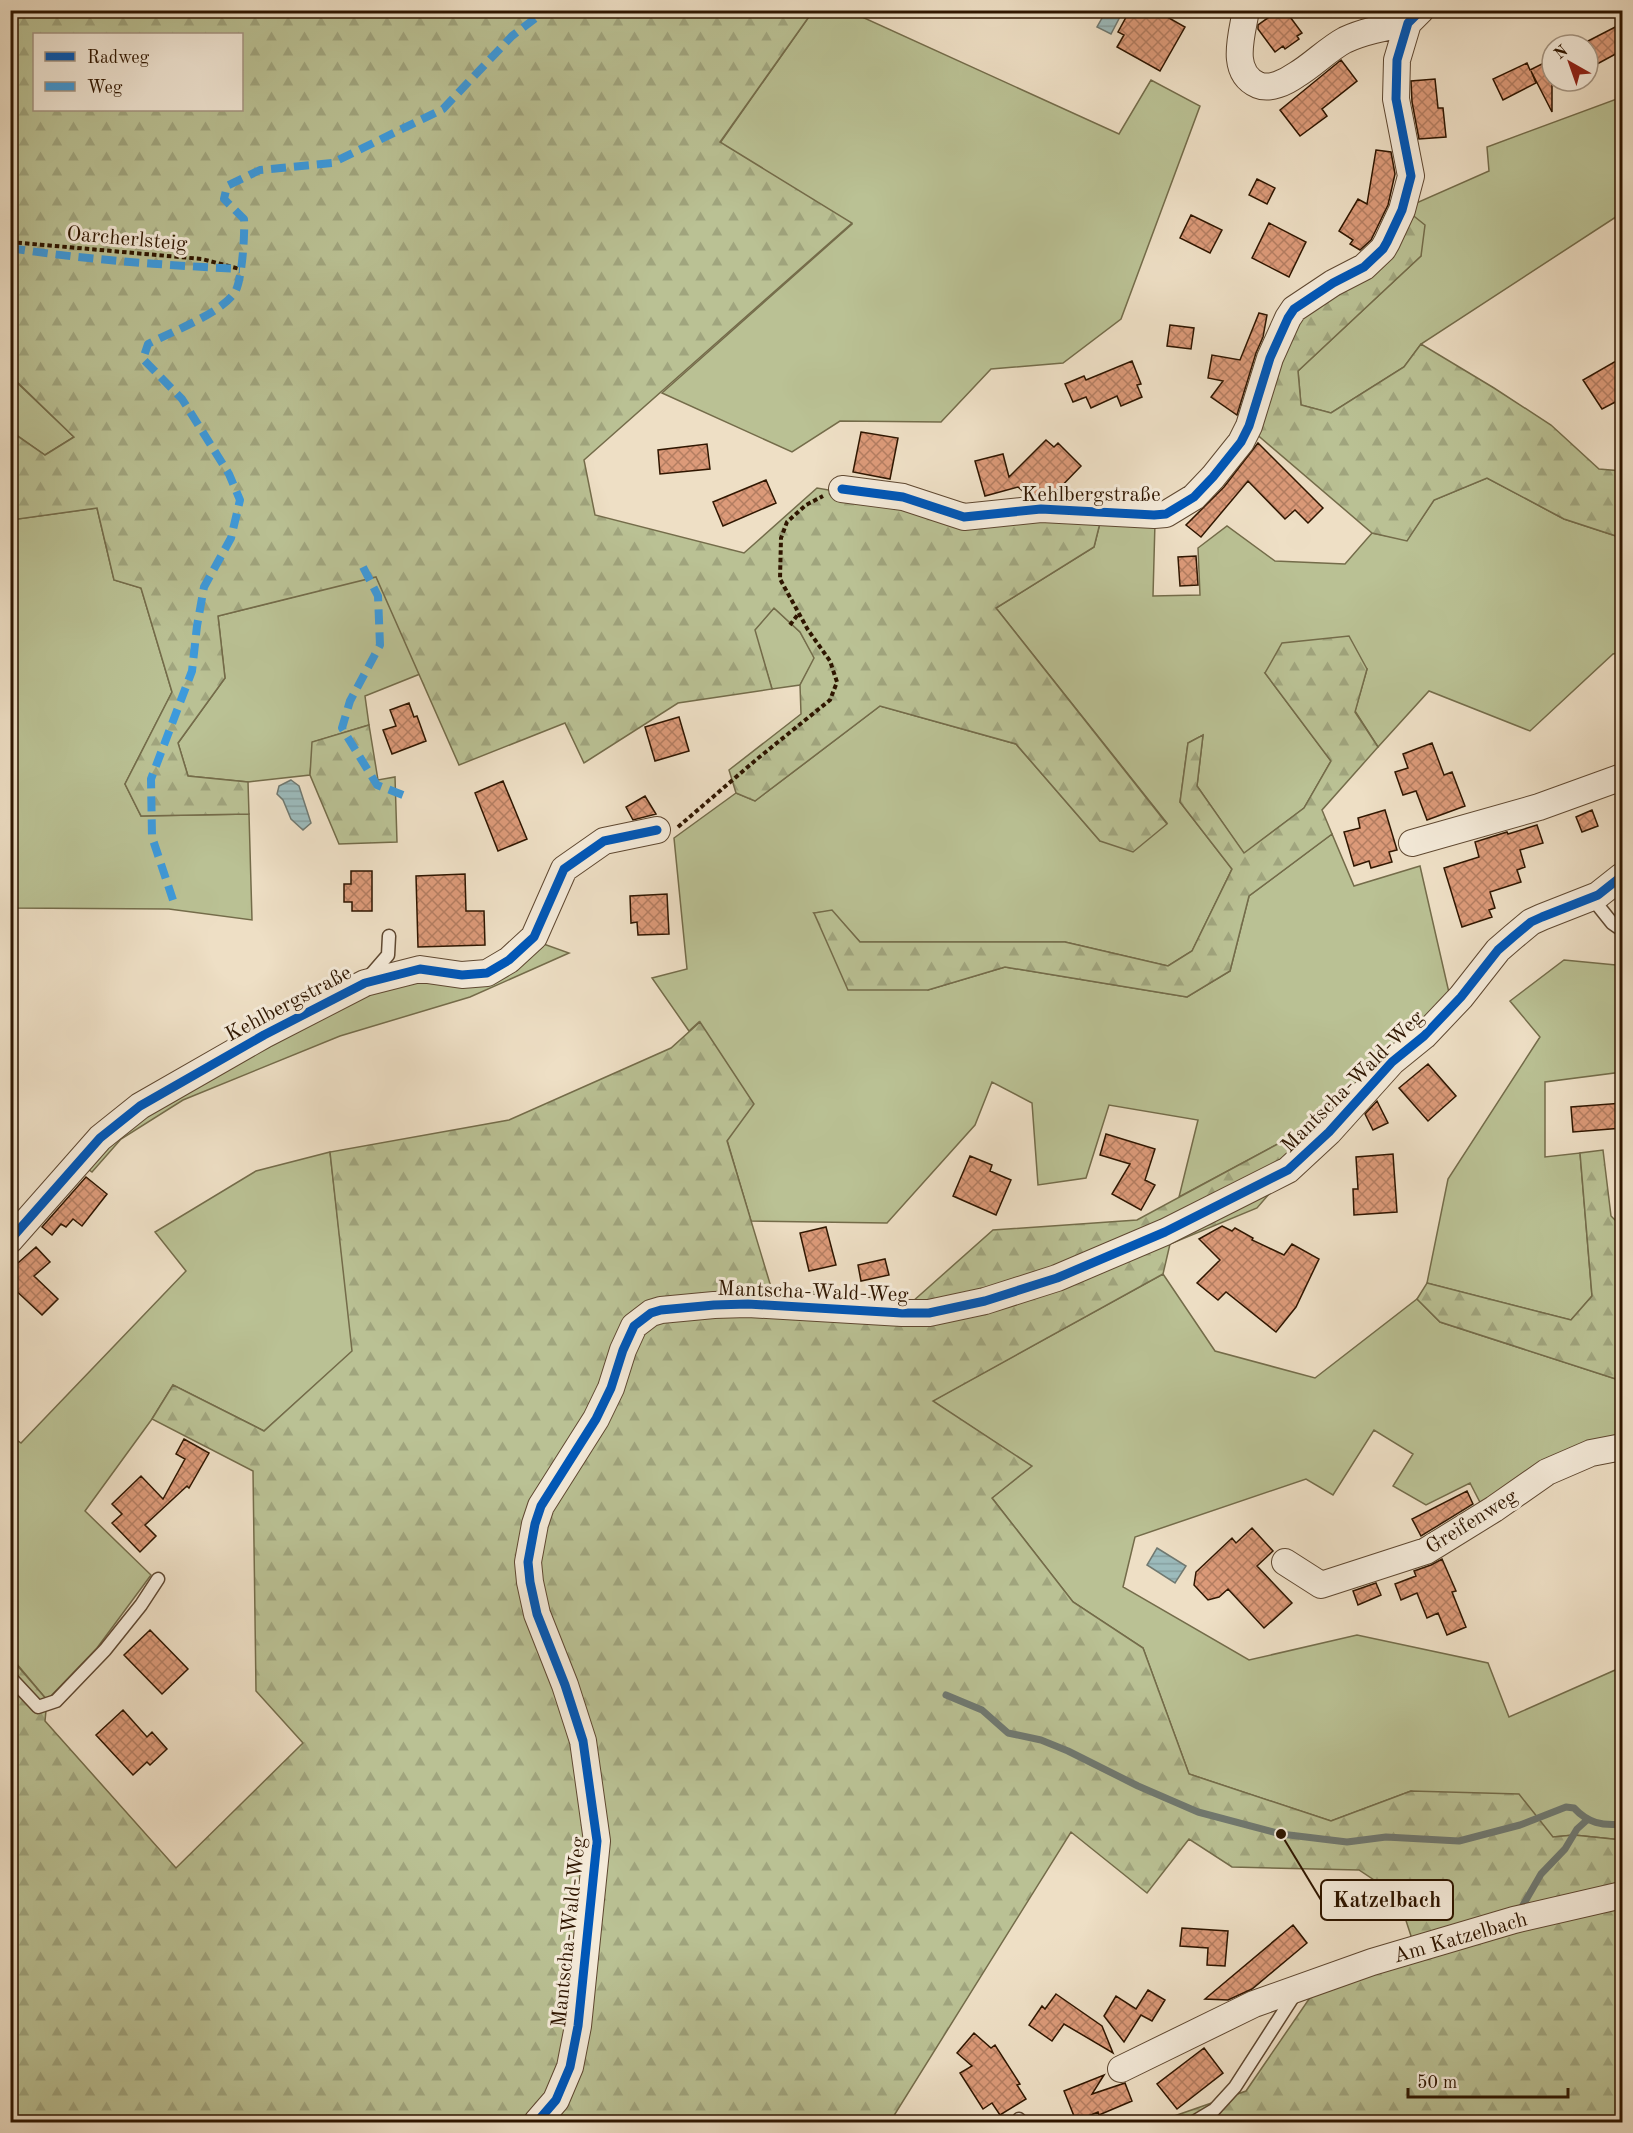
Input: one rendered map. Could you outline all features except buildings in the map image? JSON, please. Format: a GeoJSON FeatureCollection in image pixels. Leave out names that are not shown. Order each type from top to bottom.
{"type":"FeatureCollection","features":[{"type":"Feature","properties":{"kind":"street"},"geometry":{"type":"LineString","coordinates":[[1246,10],[1239,51],[1241,69],[1248,81],[1262,87],[1278,85],[1294,77],[1345,40],[1414,17]]}},
{"type":"Feature","properties":{"kind":"street","name":"Kehlbergstraße"},"geometry":{"type":"LineString","coordinates":[[843,489],[903,497],[964,517],[1041,509],[1166,514],[1183,506],[1194,497],[1214,477],[1247,433],[1270,358],[1294,309],[1333,283],[1364,267],[1383,249],[1396,225],[1410,176],[1396,99],[1397,60],[1414,17]]}},
{"type":"Feature","properties":{"kind":"street"},"geometry":{"type":"LineString","coordinates":[[1412,843],[1539,807],[1623,777]]}},
{"type":"Feature","properties":{"kind":"street","name":"Kehlbergstraße"},"geometry":{"type":"LineString","coordinates":[[10,1240],[100,1138],[140,1106],[264,1035],[365,983],[420,969],[462,975],[487,973],[509,960],[534,937],[564,869],[604,842],[657,830]]}},
{"type":"Feature","properties":{"kind":"street","name":"Mantscha-Wald-Weg"},"geometry":{"type":"LineString","coordinates":[[537,2122],[556,2100],[570,2067],[578,2026],[597,1841],[583,1741],[565,1685],[537,1614],[528,1562],[535,1524],[542,1506],[596,1419],[611,1388],[623,1350],[634,1326],[651,1313],[661,1310],[714,1305],[748,1304],[902,1313],[929,1312],[985,1301],[1057,1278],[1132,1247],[1288,1170],[1329,1132],[1392,1062],[1424,1036],[1461,997],[1498,950],[1531,922],[1592,898],[1623,876]]}},
{"type":"Feature","properties":{"kind":"street","name":"Greifenweg"},"geometry":{"type":"LineString","coordinates":[[1285,1562],[1321,1585],[1426,1551],[1494,1509],[1547,1472],[1591,1453],[1623,1447]]}},
{"type":"Feature","properties":{"kind":"street","name":"Am Katzelbach"},"geometry":{"type":"LineString","coordinates":[[1121,2069],[1254,2004],[1372,1962],[1503,1923],[1623,1895]]}},
{"type":"Feature","properties":{"kind":"lane"},"geometry":{"type":"LineString","coordinates":[[1592,898],[1612,922],[1623,930]]}},
{"type":"Feature","properties":{"kind":"lane"},"geometry":{"type":"LineString","coordinates":[[365,983],[388,956],[389,936]]}},
{"type":"Feature","properties":{"kind":"lane"},"geometry":{"type":"LineString","coordinates":[[10,1677],[38,1707],[56,1701],[105,1650],[141,1605],[158,1579]]}},
{"type":"Feature","properties":{"kind":"lane"},"geometry":{"type":"LineString","coordinates":[[1194,2122],[1214,2110],[1235,2087],[1299,1988]]}},
{"type":"Feature","properties":{"kind":"path"},"geometry":{"type":"LineString","coordinates":[[657,830],[666,831],[678,827],[830,700],[837,682],[830,662],[780,579],[781,538],[787,522],[806,505],[843,489]]}},
{"type":"Feature","properties":{"kind":"path"},"geometry":{"type":"LineString","coordinates":[[790,625],[799,613]]}},
{"type":"Feature","properties":{"kind":"green space"},"geometry":{"type":"Polygon","coordinates":[[[11,11],[813,11],[720,142],[852,223],[584,460],[595,515],[744,553],[817,488],[905,503],[1101,519],[1094,547],[996,608],[1167,824],[1133,852],[1100,841],[1016,744],[880,706],[755,801],[736,793],[729,770],[801,714],[800,685],[814,658],[800,632],[774,608],[755,630],[772,689],[678,703],[584,763],[565,723],[459,765],[376,577],[218,616],[225,678],[178,743],[188,776],[248,782],[249,814],[141,816],[125,784],[172,692],[141,588],[114,580],[97,508],[11,520],[10,431],[45,455],[74,437],[11,376],[11,11]]]}},
{"type":"Feature","properties":{"kind":"green space"},"geometry":{"type":"Polygon","coordinates":[[[813,11],[849,11],[1119,134],[1151,80],[1200,106],[1121,319],[1063,363],[991,369],[941,422],[840,421],[792,452],[662,393],[852,224],[720,143],[813,11]]]}},
{"type":"Feature","properties":{"kind":"green space"},"geometry":{"type":"Polygon","coordinates":[[[1622,97],[1622,213],[1421,344],[1404,367],[1331,413],[1301,405],[1298,371],[1421,256],[1410,213],[1414,204],[1489,171],[1487,147],[1622,97]]]}},
{"type":"Feature","properties":{"kind":"green space"},"geometry":{"type":"Polygon","coordinates":[[[1410,213],[1425,225],[1421,256],[1298,371],[1301,405],[1331,413],[1404,367],[1421,344],[1551,425],[1599,469],[1622,471],[1622,538],[1564,519],[1487,478],[1434,500],[1407,541],[1372,533],[1254,432],[1275,357],[1302,316],[1410,213]]]}},
{"type":"Feature","properties":{"kind":"green space"},"geometry":{"type":"Polygon","coordinates":[[[10,376],[74,437],[45,455],[11,431],[10,376]]]}},
{"type":"Feature","properties":{"kind":"green space"},"geometry":{"type":"Polygon","coordinates":[[[1487,478],[1564,519],[1622,538],[1622,652],[1613,654],[1530,731],[1429,691],[1378,747],[1355,711],[1367,669],[1265,673],[1331,761],[1304,808],[1244,854],[1197,786],[1203,735],[1188,743],[1180,802],[1232,869],[1192,951],[1168,966],[1065,942],[860,942],[832,911],[814,913],[928,990],[1005,967],[1187,997],[1230,971],[1249,896],[1332,834],[1354,886],[1420,866],[1450,997],[1306,1151],[1287,1139],[1179,1197],[1198,1120],[1109,1105],[1086,1178],[1038,1185],[1032,1103],[992,1082],[975,1125],[887,1223],[751,1221],[727,1140],[699,1022],[689,1031],[652,978],[687,969],[674,838],[736,793],[755,801],[880,706],[1016,744],[1100,841],[1167,823],[996,608],[1094,547],[1101,519],[1155,522],[1153,596],[1200,595],[1198,548],[1227,526],[1275,561],[1345,564],[1372,533],[1407,540],[1434,500],[1487,478]]]}},
{"type":"Feature","properties":{"kind":"green space"},"geometry":{"type":"Polygon","coordinates":[[[97,508],[114,580],[141,588],[172,692],[125,784],[141,816],[249,814],[252,920],[169,909],[11,908],[10,520],[97,508]]]}},
{"type":"Feature","properties":{"kind":"green space"},"geometry":{"type":"Polygon","coordinates":[[[376,576],[420,674],[365,696],[369,725],[313,742],[310,775],[248,782],[188,776],[178,743],[225,678],[218,616],[376,576]]]}},
{"type":"Feature","properties":{"kind":"green space"},"geometry":{"type":"Polygon","coordinates":[[[774,608],[800,632],[815,658],[800,685],[772,689],[754,630],[774,608]]]}},
{"type":"Feature","properties":{"kind":"green space"},"geometry":{"type":"Polygon","coordinates":[[[1349,636],[1367,669],[1355,712],[1378,747],[1322,810],[1332,834],[1249,896],[1230,971],[1187,997],[1005,967],[928,990],[848,990],[814,913],[832,910],[860,942],[1065,942],[1168,966],[1192,951],[1232,869],[1180,802],[1188,743],[1203,735],[1197,786],[1244,853],[1304,808],[1331,761],[1265,673],[1282,643],[1349,636]]]}},
{"type":"Feature","properties":{"kind":"green space"},"geometry":{"type":"Polygon","coordinates":[[[369,725],[378,780],[395,777],[397,842],[339,844],[310,775],[312,742],[369,725]]]}},
{"type":"Feature","properties":{"kind":"green space"},"geometry":{"type":"Polygon","coordinates":[[[538,942],[569,953],[470,997],[340,1036],[183,1100],[121,1139],[92,1172],[82,1165],[116,1130],[371,989],[422,976],[470,983],[538,942]]]}},
{"type":"Feature","properties":{"kind":"green space"},"geometry":{"type":"Polygon","coordinates":[[[1564,960],[1616,965],[1622,968],[1622,1072],[1545,1082],[1545,1157],[1580,1153],[1592,1296],[1571,1320],[1427,1283],[1448,1179],[1540,1037],[1510,1001],[1564,960]]]}},
{"type":"Feature","properties":{"kind":"green space"},"geometry":{"type":"Polygon","coordinates":[[[700,1022],[754,1104],[727,1141],[771,1287],[912,1302],[993,1230],[1137,1220],[1287,1139],[1306,1151],[1257,1208],[1170,1244],[1163,1274],[933,1401],[1032,1466],[992,1498],[1073,1602],[1143,1648],[1189,1774],[1331,1821],[1411,1791],[1519,1794],[1553,1837],[1574,1835],[1622,1840],[1622,2122],[1157,2122],[1246,2091],[1331,1967],[1412,1939],[1398,1896],[1359,1870],[1232,1867],[1189,1839],[1147,1893],[1071,1832],[890,2122],[11,2122],[10,1657],[47,1700],[45,1721],[176,1868],[303,1743],[256,1691],[253,1471],[152,1419],[173,1385],[264,1431],[352,1351],[330,1152],[509,1120],[671,1048],[700,1022]]]}},
{"type":"Feature","properties":{"kind":"green space"},"geometry":{"type":"Polygon","coordinates":[[[1603,1150],[1611,1216],[1622,1227],[1622,1381],[1440,1322],[1417,1299],[1427,1283],[1571,1320],[1592,1296],[1580,1153],[1603,1150]]]}},
{"type":"Feature","properties":{"kind":"green space"},"geometry":{"type":"Polygon","coordinates":[[[330,1152],[353,1351],[264,1431],[173,1385],[152,1419],[85,1511],[151,1575],[97,1648],[47,1700],[11,1657],[10,1435],[21,1443],[186,1271],[155,1232],[256,1171],[330,1152]]]}},
{"type":"Feature","properties":{"kind":"green space"},"geometry":{"type":"Polygon","coordinates":[[[1163,1274],[1215,1351],[1315,1378],[1417,1299],[1440,1322],[1622,1381],[1622,1437],[1484,1510],[1470,1483],[1426,1505],[1393,1486],[1413,1454],[1374,1430],[1333,1495],[1306,1479],[1135,1537],[1123,1587],[1249,1660],[1357,1635],[1488,1663],[1509,1717],[1622,1667],[1622,1840],[1574,1835],[1553,1837],[1411,1791],[1331,1821],[1189,1774],[1143,1648],[1073,1602],[992,1498],[1031,1466],[932,1401],[1163,1274]]]}},
{"type":"Feature","properties":{"kind":"water"},"geometry":{"type":"Polygon","coordinates":[[[1106,11],[1123,11],[1111,34],[1097,27],[1106,11]]]}},
{"type":"Feature","properties":{"kind":"water"},"geometry":{"type":"Polygon","coordinates":[[[291,780],[299,786],[311,823],[303,830],[291,819],[283,800],[277,794],[279,786],[291,780]]]}},
{"type":"Feature","properties":{"kind":"water"},"geometry":{"type":"Polygon","coordinates":[[[1157,1548],[1186,1566],[1175,1583],[1147,1565],[1157,1548]]]}},
{"type":"Feature","properties":{"kind":"waterway"},"geometry":{"type":"LineString","coordinates":[[946,1695],[982,1710],[1008,1733],[1041,1740],[1068,1751],[1138,1786],[1198,1812],[1281,1834],[1347,1842],[1386,1837],[1459,1841],[1520,1825],[1566,1807],[1574,1808],[1596,1822],[1622,1824]]}},
{"type":"Feature","properties":{"kind":"waterway"},"geometry":{"type":"LineString","coordinates":[[1519,1912],[1541,1874],[1565,1849],[1577,1829],[1587,1820]]}},
{"type":"Feature","properties":{"kind":"marked path"},"geometry":{"type":"LineString","coordinates":[[173,900],[152,837],[151,779],[192,671],[204,587],[231,538],[240,500],[229,474],[182,399],[143,359],[148,344],[208,315],[235,292],[241,268],[244,219],[224,199],[227,186],[260,170],[332,163],[443,109],[512,36],[546,10]]}},
{"type":"Feature","properties":{"kind":"marked path"},"geometry":{"type":"LineString","coordinates":[[10,248],[125,262],[240,269]]}},
{"type":"Feature","properties":{"kind":"marked path"},"geometry":{"type":"LineString","coordinates":[[363,567],[378,596],[380,645],[350,701],[342,728],[377,785],[403,795]]}},
{"type":"Feature","properties":{"kind":"cycle path"},"geometry":{"type":"LineString","coordinates":[[842,489],[903,497],[964,517],[1041,509],[1166,514],[1194,497],[1241,442],[1249,426],[1270,358],[1294,309],[1333,283],[1364,267],[1383,249],[1402,210],[1411,176],[1396,99],[1397,60],[1408,23],[1421,10]]}},
{"type":"Feature","properties":{"kind":"cycle path"},"geometry":{"type":"LineString","coordinates":[[10,1240],[100,1138],[140,1106],[264,1035],[365,983],[420,969],[462,975],[487,973],[509,960],[534,937],[564,869],[604,841],[657,830]]}},
{"type":"Feature","properties":{"kind":"cycle path"},"geometry":{"type":"LineString","coordinates":[[537,2122],[556,2100],[570,2067],[578,2026],[597,1841],[583,1741],[565,1685],[537,1614],[528,1562],[541,1506],[596,1419],[611,1388],[623,1350],[634,1326],[651,1313],[661,1310],[714,1305],[748,1304],[929,1313],[985,1301],[1057,1278],[1165,1232],[1288,1170],[1329,1132],[1392,1062],[1424,1036],[1461,997],[1498,950],[1531,922],[1598,895],[1622,876]]}},
{"type":"Feature","properties":{"kind":"place","name":"Katzelbach"},"geometry":{"type":"Point","coordinates":[1281,1834]}}]}
